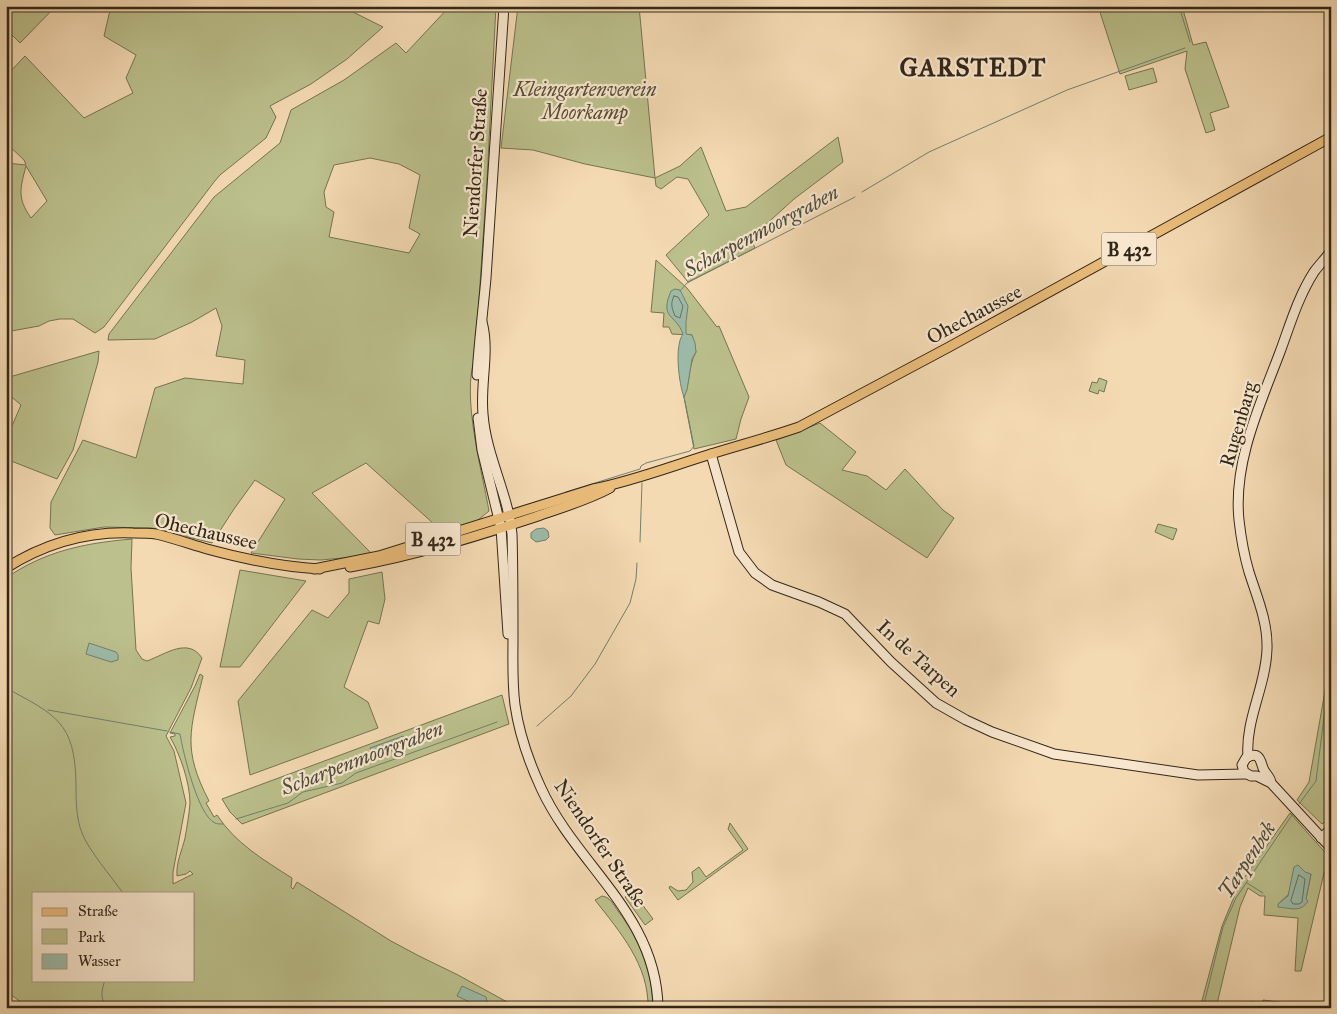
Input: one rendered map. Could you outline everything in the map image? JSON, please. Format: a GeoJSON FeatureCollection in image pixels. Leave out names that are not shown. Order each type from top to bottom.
{"type":"FeatureCollection","features":[{"type":"Feature","properties":{"kind":"main road","name":"Ohechaussee"},"geometry":{"type":"LineString","coordinates":[[6,568],[28,555],[75,538],[111,532],[154,534],[268,563],[314,569],[379,556],[597,495],[617,484],[799,427],[1331,137]]}},
{"type":"Feature","properties":{"kind":"street","name":"Niendorfer Straße"},"geometry":{"type":"LineString","coordinates":[[504,6],[482,322],[486,336],[482,382],[483,415],[488,448],[505,522],[509,659],[512,668],[517,717],[538,783],[560,820],[623,906],[646,947],[653,969],[658,995],[658,1008]]}},
{"type":"Feature","properties":{"kind":"street","name":"Rugenbarg"},"geometry":{"type":"LineString","coordinates":[[1251,756],[1247,740],[1267,649],[1263,614],[1242,546],[1238,519],[1243,459],[1259,406],[1294,314],[1314,273],[1331,251]]}},
{"type":"Feature","properties":{"kind":"street","name":"In de Tarpen"},"geometry":{"type":"LineString","coordinates":[[711,454],[738,552],[755,573],[772,585],[819,602],[845,614],[891,662],[936,703],[974,724],[1028,746],[1054,754],[1198,775],[1224,775],[1244,770]]}},
{"type":"Feature","properties":{"kind":"street"},"geometry":{"type":"LineString","coordinates":[[1271,784],[1272,780],[1263,768],[1261,760],[1251,756],[1244,760],[1244,770],[1251,776],[1257,776],[1271,784],[1331,848]]}},
{"type":"Feature","properties":{"kind":"street"},"geometry":{"type":"LineString","coordinates":[[1257,776],[1263,768]]}},
{"type":"Feature","properties":{"kind":"street"},"geometry":{"type":"LineString","coordinates":[[1321,838],[1331,829]]}},
{"type":"Feature","properties":{"kind":"green space"},"geometry":{"type":"Polygon","coordinates":[[[6,6],[56,6],[20,43],[6,29],[6,6]]]}},
{"type":"Feature","properties":{"kind":"green space"},"geometry":{"type":"Polygon","coordinates":[[[111,6],[341,6],[383,27],[347,59],[311,84],[270,106],[276,117],[266,138],[214,182],[104,327],[95,333],[73,319],[60,319],[49,321],[39,326],[6,332],[6,163],[26,165],[24,160],[6,143],[6,76],[25,56],[84,118],[133,93],[126,78],[136,55],[104,36],[111,6]],[[26,166],[21,193],[23,205],[31,218],[47,201],[26,166]]]}},
{"type":"Feature","properties":{"kind":"green space"},"geometry":{"type":"Polygon","coordinates":[[[450,6],[496,6],[487,180],[475,358],[471,374],[470,392],[474,433],[489,511],[478,520],[444,533],[366,463],[312,493],[373,555],[321,560],[251,553],[285,499],[255,480],[212,543],[152,528],[104,527],[55,535],[50,528],[51,502],[83,440],[136,458],[155,388],[185,378],[243,384],[245,360],[216,356],[222,326],[216,308],[192,322],[155,339],[108,340],[109,334],[214,197],[280,143],[291,110],[344,80],[396,43],[406,53],[450,6]],[[370,158],[334,165],[324,192],[326,207],[334,212],[329,237],[409,253],[420,234],[409,228],[420,175],[399,164],[370,158]]]}},
{"type":"Feature","properties":{"kind":"green space","name":"Kleingartenverein Moorkamp"},"geometry":{"type":"Polygon","coordinates":[[[518,6],[639,6],[655,178],[585,164],[533,150],[501,148],[518,6]]]}},
{"type":"Feature","properties":{"kind":"green space"},"geometry":{"type":"Polygon","coordinates":[[[1098,6],[1182,6],[1193,45],[1206,42],[1229,107],[1210,113],[1215,130],[1206,133],[1185,69],[1187,51],[1120,74],[1098,6]]]}},
{"type":"Feature","properties":{"kind":"green space"},"geometry":{"type":"Polygon","coordinates":[[[1153,68],[1157,82],[1129,90],[1125,76],[1153,68]]]}},
{"type":"Feature","properties":{"kind":"green space"},"geometry":{"type":"Polygon","coordinates":[[[838,137],[843,162],[794,199],[751,238],[755,248],[688,282],[666,255],[709,215],[688,179],[677,177],[661,189],[656,186],[655,178],[680,166],[701,147],[726,211],[746,207],[838,137]]]}},
{"type":"Feature","properties":{"kind":"green space"},"geometry":{"type":"Polygon","coordinates":[[[656,260],[687,288],[717,327],[719,326],[749,397],[736,439],[694,449],[684,397],[693,357],[696,352],[692,335],[672,334],[669,327],[663,327],[664,313],[651,312],[656,260]]]}},
{"type":"Feature","properties":{"kind":"green space"},"geometry":{"type":"Polygon","coordinates":[[[99,351],[98,362],[73,450],[57,479],[6,459],[6,440],[21,405],[6,392],[6,378],[99,351]]]}},
{"type":"Feature","properties":{"kind":"green space"},"geometry":{"type":"Polygon","coordinates":[[[1099,378],[1107,381],[1104,392],[1099,390],[1098,394],[1089,391],[1092,382],[1097,383],[1099,378]]]}},
{"type":"Feature","properties":{"kind":"green space"},"geometry":{"type":"Polygon","coordinates":[[[820,423],[856,452],[842,470],[867,476],[886,490],[905,469],[943,510],[954,518],[927,558],[786,465],[776,440],[820,423]]]}},
{"type":"Feature","properties":{"kind":"green space"},"geometry":{"type":"Polygon","coordinates":[[[1158,524],[1177,529],[1173,540],[1155,532],[1158,524]]]}},
{"type":"Feature","properties":{"kind":"green space"},"geometry":{"type":"Polygon","coordinates":[[[132,539],[131,568],[136,650],[142,659],[147,661],[169,651],[183,648],[196,652],[202,658],[191,688],[166,736],[174,751],[186,803],[173,872],[173,884],[193,874],[190,871],[177,876],[177,866],[188,821],[190,795],[184,769],[170,737],[175,736],[175,734],[170,733],[200,674],[203,676],[192,726],[192,753],[200,783],[209,801],[206,803],[214,817],[217,815],[224,825],[251,851],[292,878],[291,887],[293,889],[297,882],[391,941],[518,1008],[425,1008],[423,1004],[420,1004],[421,1008],[29,1008],[6,991],[6,578],[51,555],[98,543],[132,539]]]}},
{"type":"Feature","properties":{"kind":"green space"},"geometry":{"type":"Polygon","coordinates":[[[240,570],[306,581],[240,667],[220,667],[240,570]]]}},
{"type":"Feature","properties":{"kind":"green space"},"geometry":{"type":"Polygon","coordinates":[[[382,572],[385,599],[379,624],[368,621],[344,687],[368,702],[378,728],[250,775],[238,701],[312,610],[328,618],[349,593],[349,579],[382,572]]]}},
{"type":"Feature","properties":{"kind":"green space"},"geometry":{"type":"Polygon","coordinates":[[[1331,657],[1331,818],[1322,824],[1297,800],[1309,782],[1331,657]]]}},
{"type":"Feature","properties":{"kind":"green space"},"geometry":{"type":"Polygon","coordinates":[[[502,695],[509,724],[242,824],[230,812],[222,799],[502,695]]]}},
{"type":"Feature","properties":{"kind":"green space"},"geometry":{"type":"Polygon","coordinates":[[[1290,813],[1331,859],[1331,864],[1324,873],[1301,971],[1295,971],[1298,918],[1264,915],[1265,896],[1260,896],[1248,888],[1240,907],[1217,1004],[1253,1002],[1262,1004],[1263,1000],[1293,1004],[1293,1008],[1200,1008],[1222,926],[1239,885],[1290,813]],[[1311,874],[1278,904],[1306,899],[1311,874]]]}},
{"type":"Feature","properties":{"kind":"green space"},"geometry":{"type":"Polygon","coordinates":[[[730,823],[748,849],[678,900],[669,888],[670,886],[678,891],[686,890],[693,882],[692,872],[699,867],[706,877],[743,850],[728,829],[730,823]]]}},
{"type":"Feature","properties":{"kind":"green space"},"geometry":{"type":"Polygon","coordinates":[[[633,892],[653,919],[645,925],[625,897],[633,892]]]}},
{"type":"Feature","properties":{"kind":"green space"},"geometry":{"type":"Polygon","coordinates":[[[602,896],[613,903],[633,933],[647,969],[653,1008],[648,1008],[644,977],[638,963],[623,937],[595,900],[602,896]]]}},
{"type":"Feature","properties":{"kind":"water"},"geometry":{"type":"Polygon","coordinates":[[[675,289],[680,290],[688,306],[686,334],[692,335],[696,352],[692,359],[684,397],[680,383],[678,356],[680,340],[683,334],[670,316],[667,307],[671,291],[675,289]]]}},
{"type":"Feature","properties":{"kind":"water"},"geometry":{"type":"Polygon","coordinates":[[[544,528],[548,531],[549,537],[546,540],[536,542],[531,538],[531,533],[536,529],[544,528]]]}},
{"type":"Feature","properties":{"kind":"water"},"geometry":{"type":"Polygon","coordinates":[[[89,643],[116,652],[118,660],[111,662],[86,654],[89,643]]]}},
{"type":"Feature","properties":{"kind":"water"},"geometry":{"type":"Polygon","coordinates":[[[403,736],[408,741],[407,745],[374,757],[370,748],[403,736]]]}},
{"type":"Feature","properties":{"kind":"water"},"geometry":{"type":"Polygon","coordinates":[[[1298,865],[1305,872],[1311,874],[1306,899],[1308,901],[1299,908],[1278,907],[1278,904],[1288,896],[1294,867],[1298,865]]]}},
{"type":"Feature","properties":{"kind":"water"},"geometry":{"type":"Polygon","coordinates":[[[462,986],[486,997],[485,1005],[478,1006],[457,996],[462,986]]]}},
{"type":"Feature","properties":{"kind":"waterway","name":"Scharpenmoorgraben"},"geometry":{"type":"LineString","coordinates":[[1179,6],[1190,42]]}},
{"type":"Feature","properties":{"kind":"waterway","name":"Scharpenmoorgraben"},"geometry":{"type":"LineString","coordinates":[[862,192],[929,152],[1067,90],[1185,48]]}},
{"type":"Feature","properties":{"kind":"waterway","name":"Scharpenmoorgraben"},"geometry":{"type":"LineString","coordinates":[[680,291],[687,283],[855,197]]}},
{"type":"Feature","properties":{"kind":"waterway","name":"Scharpenmoorgraben"},"geometry":{"type":"LineString","coordinates":[[566,492],[640,469],[646,463],[690,451],[694,446],[684,397]]}},
{"type":"Feature","properties":{"kind":"waterway","name":"Scharpenmoorgraben"},"geometry":{"type":"LineString","coordinates":[[640,542],[642,483]]}},
{"type":"Feature","properties":{"kind":"waterway","name":"Scharpenmoorgraben"},"geometry":{"type":"LineString","coordinates":[[537,726],[571,696],[595,664],[630,603],[636,579],[637,563]]}},
{"type":"Feature","properties":{"kind":"waterway","name":"Tarpenbek"},"geometry":{"type":"LineString","coordinates":[[1299,804],[1316,781],[1331,661]]}},
{"type":"Feature","properties":{"kind":"waterway"},"geometry":{"type":"LineString","coordinates":[[6,688],[50,714],[67,733],[75,763],[77,809],[82,833],[95,855],[122,892]]}},
{"type":"Feature","properties":{"kind":"waterway","name":"Scharpenmoorgraben"},"geometry":{"type":"LineString","coordinates":[[48,710],[167,731]]}},
{"type":"Feature","properties":{"kind":"waterway","name":"Scharpenmoorgraben"},"geometry":{"type":"LineString","coordinates":[[236,819],[288,803],[303,792],[342,783],[356,773],[497,722]]}},
{"type":"Feature","properties":{"kind":"waterway","name":"Scharpenmoorgraben"},"geometry":{"type":"LineString","coordinates":[[170,732],[180,734],[192,783],[203,809],[215,823],[223,824]]}},
{"type":"Feature","properties":{"kind":"waterway","name":"Tarpenbek"},"geometry":{"type":"LineString","coordinates":[[1203,1008],[1223,927],[1236,898],[1292,815]]}},
{"type":"Feature","properties":{"kind":"waterway"},"geometry":{"type":"LineString","coordinates":[[1247,883],[1263,893]]}},
{"type":"Feature","properties":{"kind":"waterway"},"geometry":{"type":"LineString","coordinates":[[104,982],[102,997],[107,1006]]}},
{"type":"Feature","properties":{"kind":"district","name":"GARSTEDT"},"geometry":{"type":"Point","coordinates":[973,67]}}]}
